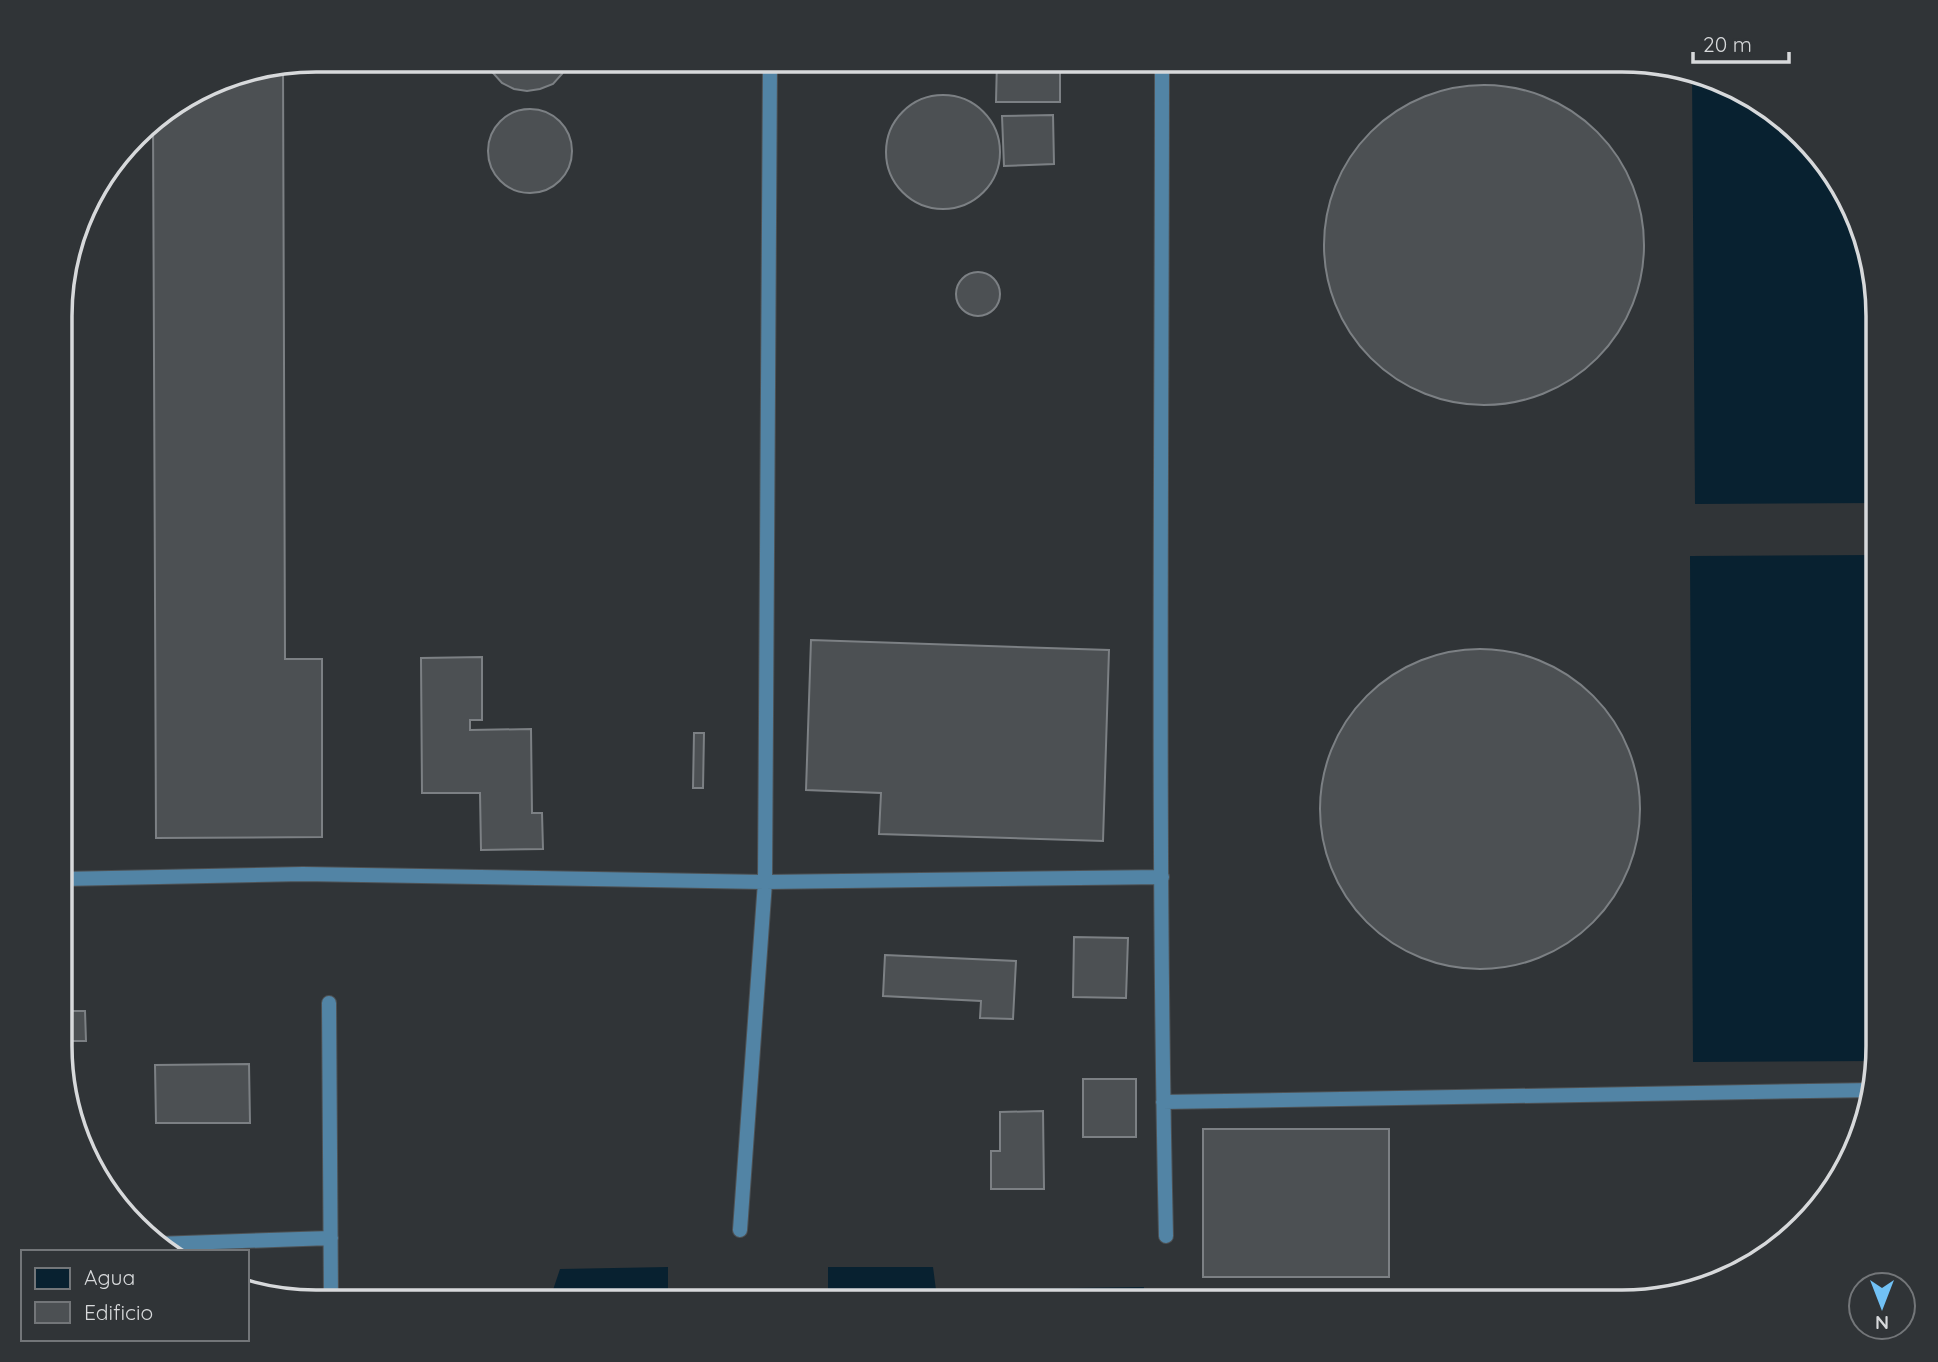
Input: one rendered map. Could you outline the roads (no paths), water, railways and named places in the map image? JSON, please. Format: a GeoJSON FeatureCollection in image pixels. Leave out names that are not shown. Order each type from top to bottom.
{"type":"FeatureCollection","features":[{"type":"Feature","properties":{"kind":"lane"},"geometry":{"type":"LineString","coordinates":[[740,1230],[765,882],[770,72]]}},
{"type":"Feature","properties":{"kind":"lane"},"geometry":{"type":"LineString","coordinates":[[1163,72],[1162,877],[1166,1236]]}},
{"type":"Feature","properties":{"kind":"lane"},"geometry":{"type":"LineString","coordinates":[[72,879],[303,874],[765,882],[1162,877]]}},
{"type":"Feature","properties":{"kind":"lane"},"geometry":{"type":"LineString","coordinates":[[329,1003],[331,1290]]}},
{"type":"Feature","properties":{"kind":"lane"},"geometry":{"type":"LineString","coordinates":[[1163,1102],[1862,1090]]}},
{"type":"Feature","properties":{"kind":"lane"},"geometry":{"type":"LineString","coordinates":[[172,1243],[331,1238]]}},
{"type":"Feature","properties":{"kind":"water"},"geometry":{"type":"Polygon","coordinates":[[[1692,82],[1744,104],[1771,122],[1806,155],[1825,180],[1848,222],[1862,268],[1866,300],[1866,503],[1695,504],[1692,82]]]}},
{"type":"Feature","properties":{"kind":"water"},"geometry":{"type":"Polygon","coordinates":[[[1866,555],[1866,1061],[1693,1062],[1690,556],[1866,555]]]}},
{"type":"Feature","properties":{"kind":"water"},"geometry":{"type":"Polygon","coordinates":[[[668,1267],[668,1290],[553,1290],[560,1269],[668,1267]]]}},
{"type":"Feature","properties":{"kind":"water"},"geometry":{"type":"Polygon","coordinates":[[[828,1267],[933,1267],[936,1290],[828,1290],[828,1267]]]}},
{"type":"Feature","properties":{"kind":"water"},"geometry":{"type":"Polygon","coordinates":[[[1144,1287],[1144,1290],[936,1290],[1144,1287]]]}}]}
